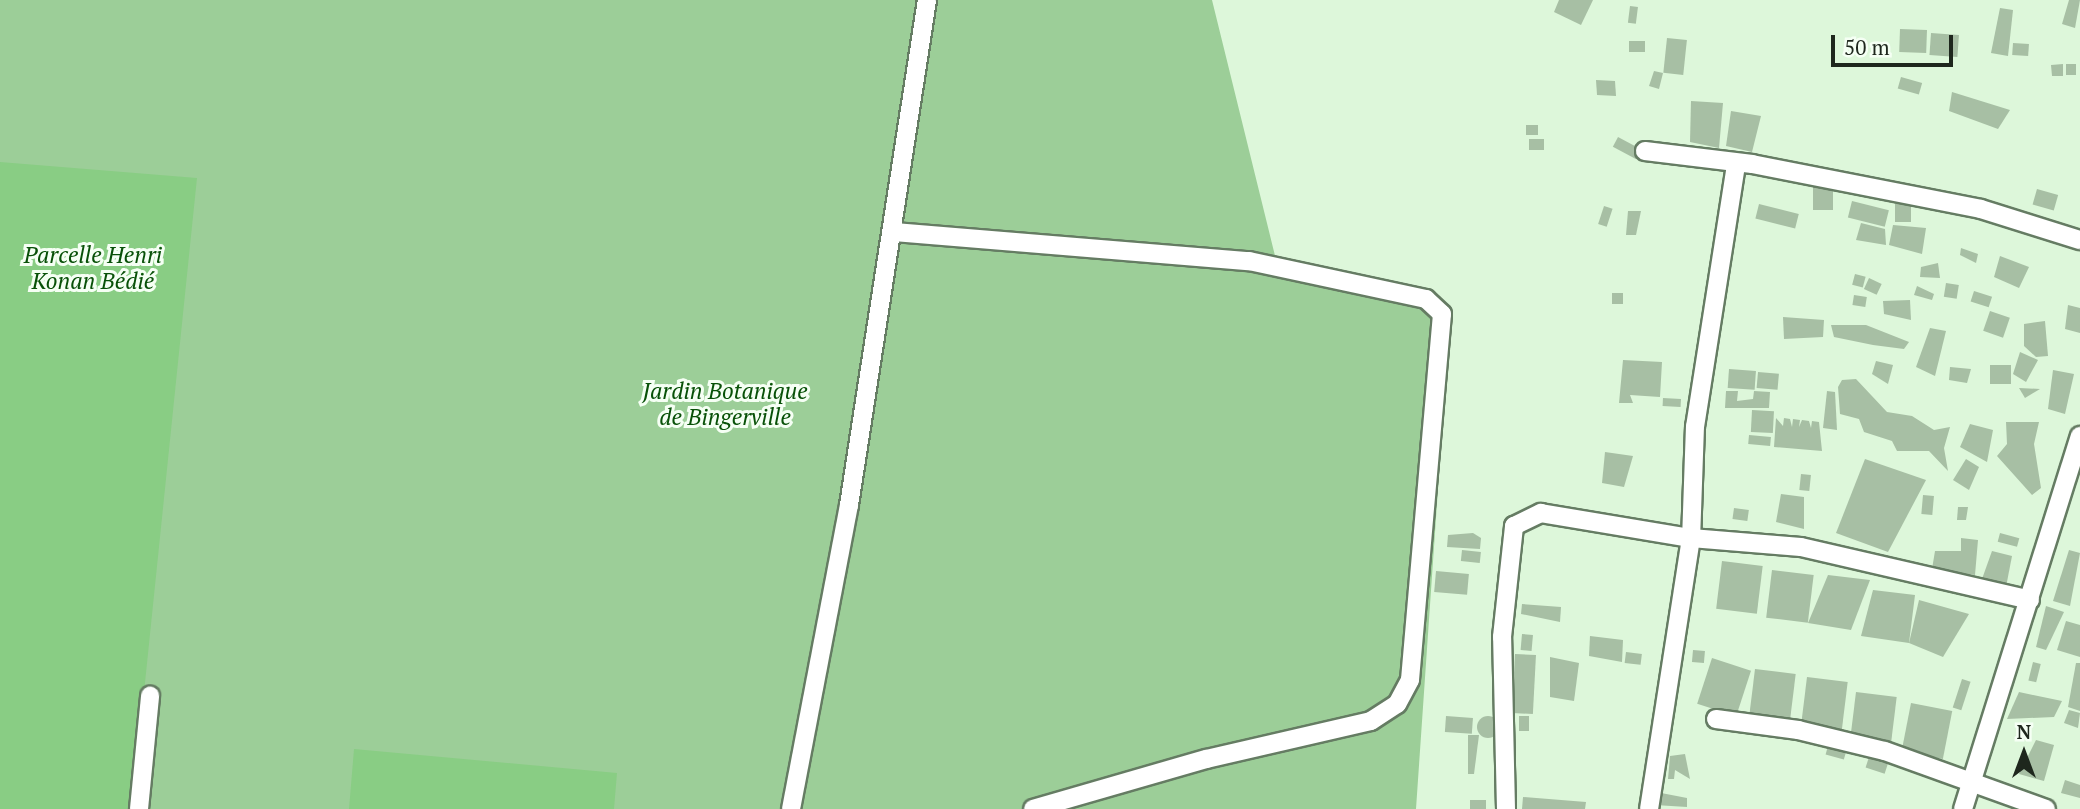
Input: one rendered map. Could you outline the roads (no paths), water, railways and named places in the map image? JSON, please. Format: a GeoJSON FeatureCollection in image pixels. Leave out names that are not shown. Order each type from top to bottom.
{"type":"FeatureCollection","features":[{"type":"Feature","properties":{"kind":"street"},"geometry":{"type":"LineString","coordinates":[[791,809],[894,232],[927,0]]}},
{"type":"Feature","properties":{"kind":"street"},"geometry":{"type":"LineString","coordinates":[[1645,150],[1981,209],[2080,240]]}},
{"type":"Feature","properties":{"kind":"street"},"geometry":{"type":"LineString","coordinates":[[1649,809],[1691,538],[1695,426],[1736,165]]}},
{"type":"Feature","properties":{"kind":"street"},"geometry":{"type":"LineString","coordinates":[[894,232],[1249,261],[1426,299],[1443,314],[1410,680],[1397,704],[1371,721],[1155,773],[1033,809]]}},
{"type":"Feature","properties":{"kind":"street"},"geometry":{"type":"LineString","coordinates":[[1963,809],[2080,436]]}},
{"type":"Feature","properties":{"kind":"street"},"geometry":{"type":"LineString","coordinates":[[1506,809],[1502,637],[1514,526],[1541,513],[1691,538],[1801,547],[2030,600]]}},
{"type":"Feature","properties":{"kind":"street"},"geometry":{"type":"LineString","coordinates":[[139,809],[150,696]]}},
{"type":"Feature","properties":{"kind":"street"},"geometry":{"type":"LineString","coordinates":[[1716,719],[1854,743],[2046,809]]}},
{"type":"Feature","properties":{"kind":"park label","name":"Parcelle Henri Konan Bédié"},"geometry":{"type":"Point","coordinates":[93,268]}},
{"type":"Feature","properties":{"kind":"park label","name":"Jardin Botanique de Bingerville"},"geometry":{"type":"Point","coordinates":[725,404]}}]}
